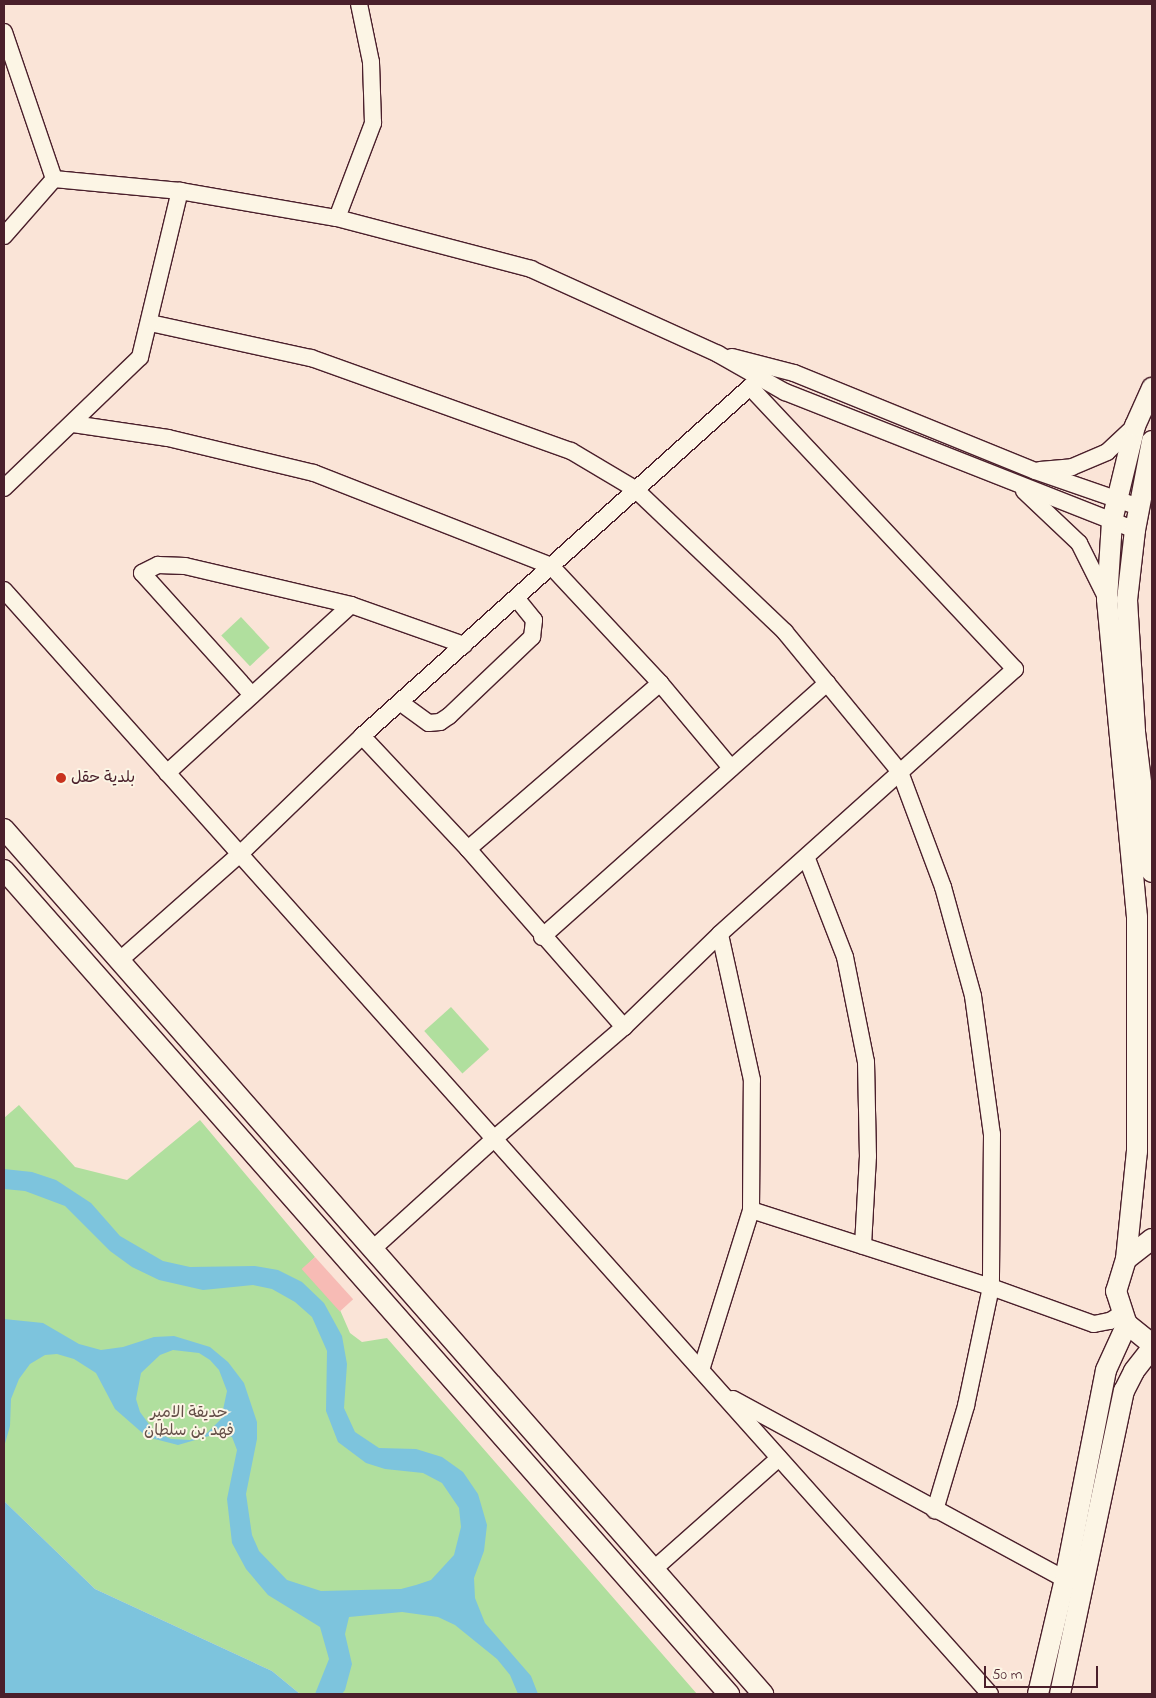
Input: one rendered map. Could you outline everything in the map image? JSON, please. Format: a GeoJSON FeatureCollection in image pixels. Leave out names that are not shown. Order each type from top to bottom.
{"type":"FeatureCollection","features":[{"type":"Feature","properties":{"kind":"street"},"geometry":{"type":"LineString","coordinates":[[337,218],[373,123],[372,62],[360,4]]}},
{"type":"Feature","properties":{"kind":"street"},"geometry":{"type":"LineString","coordinates":[[4,32],[9,62],[54,179]]}},
{"type":"Feature","properties":{"kind":"street"},"geometry":{"type":"LineString","coordinates":[[54,179],[180,191],[337,218],[531,269],[718,354],[782,370],[1035,471],[1139,507]]}},
{"type":"Feature","properties":{"kind":"street"},"geometry":{"type":"LineString","coordinates":[[4,236],[54,179]]}},
{"type":"Feature","properties":{"kind":"street"},"geometry":{"type":"LineString","coordinates":[[4,488],[140,357],[150,322],[180,191]]}},
{"type":"Feature","properties":{"kind":"street"},"geometry":{"type":"LineString","coordinates":[[150,322],[310,358],[425,396],[571,451],[635,489],[785,632],[900,772],[943,887],[973,996],[992,1134],[992,1287],[966,1406],[935,1510]]}},
{"type":"Feature","properties":{"kind":"street"},"geometry":{"type":"LineString","coordinates":[[374,1248],[494,1139],[624,1027],[720,934],[807,859],[1015,668],[754,382],[718,354]]}},
{"type":"Feature","properties":{"kind":"street"},"geometry":{"type":"LineString","coordinates":[[775,387],[782,370]]}},
{"type":"Feature","properties":{"kind":"street"},"geometry":{"type":"LineString","coordinates":[[120,960],[240,854],[362,736],[517,599],[754,382]]}},
{"type":"Feature","properties":{"kind":"street"},"geometry":{"type":"LineString","coordinates":[[754,382],[775,387],[1135,530]]}},
{"type":"Feature","properties":{"kind":"street"},"geometry":{"type":"LineString","coordinates":[[1092,514],[1108,496],[1152,388]]}},
{"type":"Feature","properties":{"kind":"street"},"geometry":{"type":"LineString","coordinates":[[72,424],[168,438],[314,473],[552,566],[660,683],[731,768]]}},
{"type":"Feature","properties":{"kind":"street"},"geometry":{"type":"LineString","coordinates":[[1035,471],[1072,467],[1107,452],[1135,426]]}},
{"type":"Feature","properties":{"kind":"street"},"geometry":{"type":"LineString","coordinates":[[1152,441],[1135,530],[1127,600],[1136,732],[1152,872]]}},
{"type":"Feature","properties":{"kind":"street"},"geometry":{"type":"LineString","coordinates":[[1012,482],[1079,544],[1108,599]]}},
{"type":"Feature","properties":{"kind":"street"},"geometry":{"type":"LineString","coordinates":[[1108,496],[1112,521],[1108,599],[1137,917],[1136,1151],[1126,1259],[1116,1292],[1124,1319],[1152,1344]]}},
{"type":"Feature","properties":{"kind":"street"},"geometry":{"type":"LineString","coordinates":[[252,695],[142,573],[158,565],[185,566],[351,605],[464,645]]}},
{"type":"Feature","properties":{"kind":"street"},"geometry":{"type":"LineString","coordinates":[[4,590],[990,1694]]}},
{"type":"Feature","properties":{"kind":"street"},"geometry":{"type":"LineString","coordinates":[[401,703],[429,723],[440,722],[449,716],[532,637],[534,620],[517,599]]}},
{"type":"Feature","properties":{"kind":"street"},"geometry":{"type":"LineString","coordinates":[[167,773],[351,605]]}},
{"type":"Feature","properties":{"kind":"street"},"geometry":{"type":"LineString","coordinates":[[468,849],[660,683]]}},
{"type":"Feature","properties":{"kind":"street"},"geometry":{"type":"LineString","coordinates":[[542,937],[827,683]]}},
{"type":"Feature","properties":{"kind":"street"},"geometry":{"type":"LineString","coordinates":[[362,736],[468,849],[542,937],[624,1027]]}},
{"type":"Feature","properties":{"kind":"street"},"geometry":{"type":"LineString","coordinates":[[4,830],[374,1248],[763,1694]]}},
{"type":"Feature","properties":{"kind":"street"},"geometry":{"type":"LineString","coordinates":[[807,859],[845,957],[866,1062],[868,1156],[862,1246]]}},
{"type":"Feature","properties":{"kind":"street"},"geometry":{"type":"LineString","coordinates":[[4,870],[729,1694]]}},
{"type":"Feature","properties":{"kind":"street"},"geometry":{"type":"LineString","coordinates":[[701,1370],[751,1210],[752,1080],[720,934]]}},
{"type":"Feature","properties":{"kind":"street"},"geometry":{"type":"LineString","coordinates":[[751,1210],[992,1287],[1094,1324],[1124,1319]]}},
{"type":"Feature","properties":{"kind":"street"},"geometry":{"type":"LineString","coordinates":[[1126,1259],[1152,1239]]}},
{"type":"Feature","properties":{"kind":"street"},"geometry":{"type":"LineString","coordinates":[[1038,1694],[1065,1579],[1106,1370],[1124,1319]]}},
{"type":"Feature","properties":{"kind":"street"},"geometry":{"type":"LineString","coordinates":[[1060,1694],[1124,1391],[1134,1371],[1152,1348]]}},
{"type":"Feature","properties":{"kind":"street"},"geometry":{"type":"LineString","coordinates":[[721,1393],[1065,1579]]}},
{"type":"Feature","properties":{"kind":"street"},"geometry":{"type":"LineString","coordinates":[[654,1569],[779,1458]]}},
{"type":"Feature","properties":{"kind":"green space"},"geometry":{"type":"Polygon","coordinates":[[[241,617],[270,648],[250,666],[221,635],[241,617]]]}},
{"type":"Feature","properties":{"kind":"green space"},"geometry":{"type":"Polygon","coordinates":[[[451,1007],[489,1049],[462,1073],[424,1031],[451,1007]]]}},
{"type":"Feature","properties":{"kind":"green space","name":"حديقة الامير فهد بن سلطان"},"geometry":{"type":"Polygon","coordinates":[[[19,1105],[75,1167],[127,1180],[200,1120],[315,1257],[303,1269],[340,1310],[350,1333],[362,1342],[387,1338],[697,1694],[300,1694],[272,1671],[95,1589],[4,1501],[4,1118],[19,1105]]]}},
{"type":"Feature","properties":{"kind":"water"},"geometry":{"type":"Polygon","coordinates":[[[4,1169],[32,1172],[56,1180],[91,1203],[120,1236],[163,1261],[190,1267],[255,1266],[278,1270],[302,1282],[324,1303],[342,1336],[347,1364],[344,1408],[355,1432],[379,1448],[416,1449],[442,1457],[463,1472],[478,1494],[487,1525],[484,1551],[474,1578],[475,1598],[485,1623],[531,1676],[538,1694],[518,1694],[510,1675],[497,1659],[455,1625],[438,1617],[402,1612],[349,1617],[345,1634],[352,1664],[345,1690],[342,1694],[315,1694],[329,1659],[320,1627],[268,1595],[246,1569],[232,1543],[227,1499],[237,1450],[232,1437],[216,1434],[178,1445],[147,1437],[115,1409],[96,1373],[74,1359],[57,1354],[45,1355],[30,1364],[19,1379],[11,1399],[10,1426],[4,1447],[4,1319],[43,1323],[79,1344],[101,1350],[123,1347],[154,1337],[174,1336],[210,1347],[228,1362],[244,1383],[257,1422],[257,1439],[246,1494],[252,1535],[259,1551],[287,1580],[321,1591],[401,1589],[416,1585],[431,1580],[454,1555],[461,1527],[459,1508],[442,1483],[423,1473],[385,1469],[366,1463],[338,1442],[326,1411],[327,1351],[312,1317],[295,1302],[272,1289],[253,1285],[203,1290],[159,1280],[132,1267],[110,1251],[65,1206],[25,1191],[4,1189],[4,1169]],[[173,1350],[160,1355],[141,1373],[136,1399],[140,1412],[154,1431],[171,1439],[190,1440],[207,1433],[221,1419],[227,1391],[219,1370],[210,1360],[199,1353],[173,1350]]]}},
{"type":"Feature","properties":{"kind":"water"},"geometry":{"type":"Polygon","coordinates":[[[4,1501],[95,1589],[272,1671],[300,1694],[4,1694],[4,1501]]]}},
{"type":"Feature","properties":{"kind":"building"},"geometry":{"type":"Polygon","coordinates":[[[315,1257],[353,1299],[340,1311],[302,1269],[315,1257]]]}},
{"type":"Feature","properties":{"kind":"place","name":"بلدية حقل"},"geometry":{"type":"Point","coordinates":[61,778]}}]}
